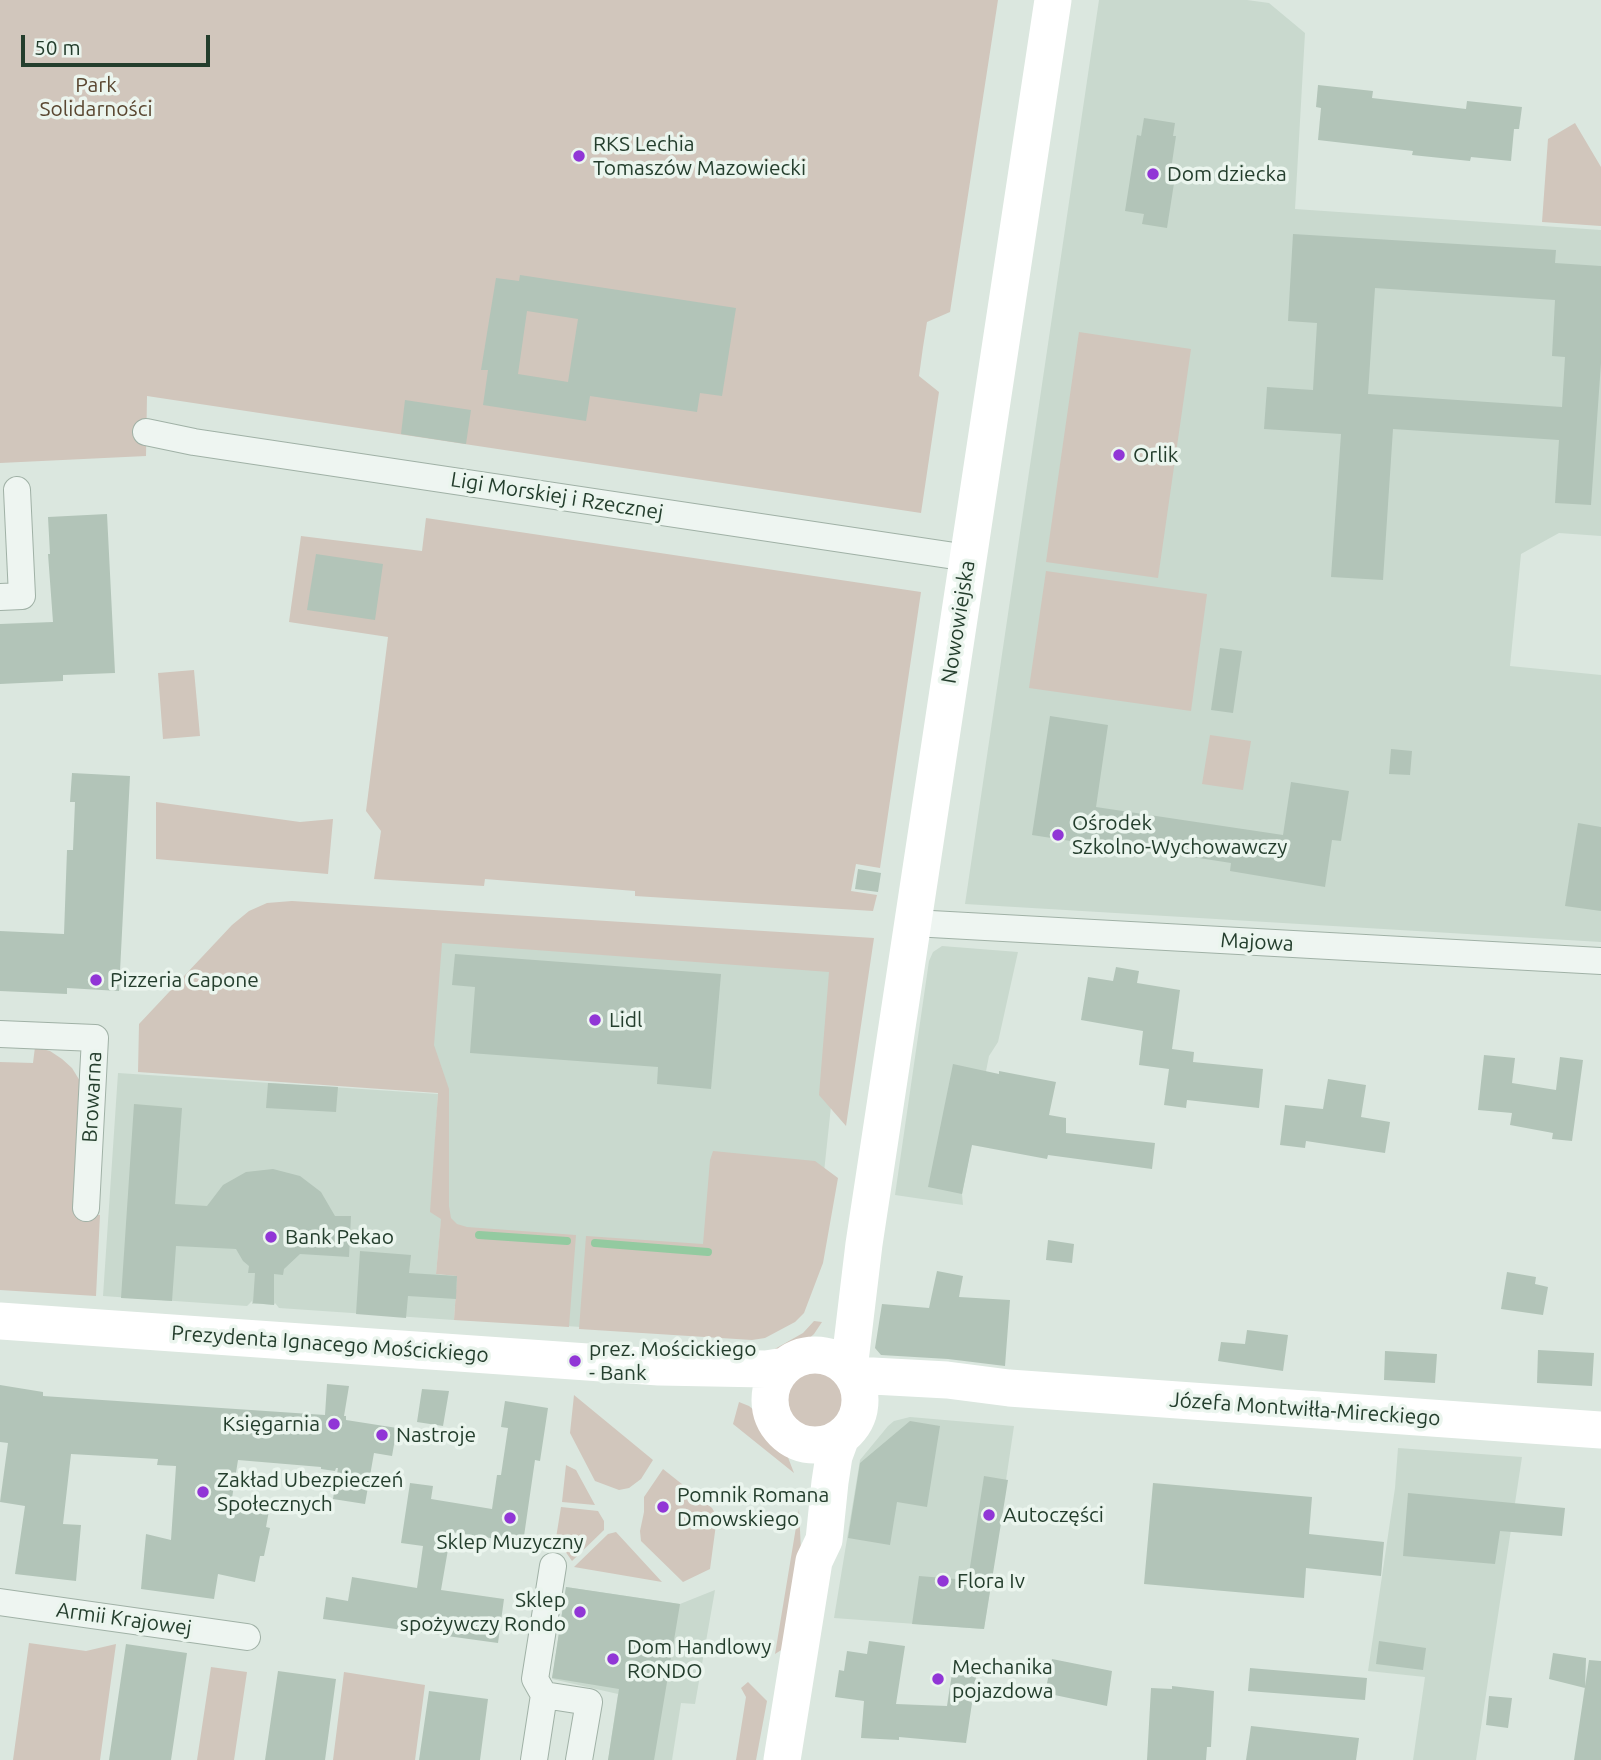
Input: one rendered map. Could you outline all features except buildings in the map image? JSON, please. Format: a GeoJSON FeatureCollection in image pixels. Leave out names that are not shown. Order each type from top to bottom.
{"type":"FeatureCollection","features":[{"type":"Feature","properties":{"kind":"main road","name":"Nowowiejska"},"geometry":{"type":"LineString","coordinates":[[852,1372],[863,1244],[1053,0]]}},
{"type":"Feature","properties":{"kind":"main road","name":"Nowowiejska"},"geometry":{"type":"LineString","coordinates":[[796,1361],[824,1330],[863,1244]]}},
{"type":"Feature","properties":{"kind":"main road","name":"Prezydenta Ignacego Mościckiego"},"geometry":{"type":"LineString","coordinates":[[0,1321],[659,1367],[766,1368],[796,1361]]}},
{"type":"Feature","properties":{"kind":"main road"},"geometry":{"type":"LineString","coordinates":[[785,1754],[814,1561],[824,1540],[832,1469],[861,1398],[852,1372],[833,1358],[821,1355],[796,1361],[771,1387],[781,1426],[800,1457],[806,1483],[809,1538],[814,1561]]}},
{"type":"Feature","properties":{"kind":"main road","name":"Prezydenta Ignacego Mościckiego"},"geometry":{"type":"LineString","coordinates":[[659,1367],[734,1392],[758,1403],[781,1426]]}},
{"type":"Feature","properties":{"kind":"main road","name":"Józefa Montwiłła-Mireckiego"},"geometry":{"type":"LineString","coordinates":[[852,1372],[1009,1388],[1601,1430]]}},
{"type":"Feature","properties":{"kind":"main road","name":"Józefa Montwiłła-Mireckiego"},"geometry":{"type":"LineString","coordinates":[[849,1427],[899,1401],[947,1393],[1009,1388]]}},
{"type":"Feature","properties":{"kind":"main road"},"geometry":{"type":"LineString","coordinates":[[781,1426],[809,1445],[822,1445],[849,1427]]}},
{"type":"Feature","properties":{"kind":"street","name":"Ligi Morskiej i Rzecznej"},"geometry":{"type":"LineString","coordinates":[[146,432],[194,442],[968,558]]}},
{"type":"Feature","properties":{"kind":"street"},"geometry":{"type":"LineString","coordinates":[[0,597],[22,596],[17,490]]}},
{"type":"Feature","properties":{"kind":"street","name":"Majowa"},"geometry":{"type":"LineString","coordinates":[[913,923],[1601,961]]}},
{"type":"Feature","properties":{"kind":"street","name":"Browarna"},"geometry":{"type":"LineString","coordinates":[[0,1034],[95,1038],[86,1208]]}},
{"type":"Feature","properties":{"kind":"street"},"geometry":{"type":"LineString","coordinates":[[534,1760],[544,1695],[535,1679],[553,1566]]}},
{"type":"Feature","properties":{"kind":"street","name":"Armii Krajowej"},"geometry":{"type":"LineString","coordinates":[[0,1602],[247,1637]]}},
{"type":"Feature","properties":{"kind":"street"},"geometry":{"type":"LineString","coordinates":[[544,1695],[589,1702],[579,1760]]}},
{"type":"Feature","properties":{"kind":"shaded area"},"geometry":{"type":"Polygon","coordinates":[[[1099,0],[1247,0],[1269,3],[1305,33],[1295,209],[1601,230],[1601,536],[1559,533],[1521,554],[1510,666],[1601,675],[1601,942],[965,904],[1099,0]]]}},
{"type":"Feature","properties":{"kind":"shaded area"},"geometry":{"type":"Polygon","coordinates":[[[251,920],[848,946],[815,1257],[753,1338],[456,1319],[459,1275],[441,1222],[436,1274],[457,1276],[454,1320],[279,1308],[275,1303],[252,1304],[252,1301],[247,1306],[103,1296],[118,1073],[438,1094],[431,1213],[447,1092],[251,920]]]}},
{"type":"Feature","properties":{"kind":"shaded area"},"geometry":{"type":"Polygon","coordinates":[[[942,946],[1018,952],[998,1042],[989,1056],[962,1194],[963,1205],[895,1195],[929,961],[933,952],[942,946]]]}},
{"type":"Feature","properties":{"kind":"shaded area"},"geometry":{"type":"Polygon","coordinates":[[[910,1417],[1014,1426],[984,1629],[834,1618],[860,1460],[888,1426],[894,1421],[910,1417]]]}},
{"type":"Feature","properties":{"kind":"shaded area"},"geometry":{"type":"Polygon","coordinates":[[[1398,1448],[1522,1457],[1476,1760],[1413,1760],[1425,1677],[1368,1671],[1395,1488],[1398,1448]]]}},
{"type":"Feature","properties":{"kind":"shaded area"},"geometry":{"type":"Polygon","coordinates":[[[566,1587],[680,1604],[715,1590],[695,1704],[681,1703],[672,1760],[608,1760],[618,1694],[552,1679],[566,1587]]]}},
{"type":"Feature","properties":{"kind":"green space","name":"RKS Lechia Tomaszów Mazowiecki"},"geometry":{"type":"Polygon","coordinates":[[[0,0],[998,0],[950,312],[927,322],[923,347],[919,376],[939,392],[921,513],[147,396],[146,456],[0,463],[0,0]]]}},
{"type":"Feature","properties":{"kind":"green space"},"geometry":{"type":"Polygon","coordinates":[[[1575,123],[1601,167],[1601,226],[1542,222],[1548,139],[1575,123]]]}},
{"type":"Feature","properties":{"kind":"green space","name":"Orlik"},"geometry":{"type":"Polygon","coordinates":[[[1079,332],[1191,349],[1158,578],[1046,562],[1079,332]]]}},
{"type":"Feature","properties":{"kind":"green space"},"geometry":{"type":"Polygon","coordinates":[[[426,518],[921,592],[880,868],[856,864],[851,891],[877,895],[873,911],[635,896],[635,891],[485,879],[484,886],[374,879],[381,831],[366,811],[388,637],[289,622],[301,536],[422,551],[426,518]]]}},
{"type":"Feature","properties":{"kind":"green space"},"geometry":{"type":"Polygon","coordinates":[[[1046,571],[1207,594],[1191,711],[1029,688],[1046,571]]]}},
{"type":"Feature","properties":{"kind":"green space"},"geometry":{"type":"Polygon","coordinates":[[[194,670],[200,736],[163,739],[158,673],[194,670]]]}},
{"type":"Feature","properties":{"kind":"green space"},"geometry":{"type":"Polygon","coordinates":[[[1210,735],[1251,741],[1243,790],[1202,784],[1210,735]]]}},
{"type":"Feature","properties":{"kind":"green space"},"geometry":{"type":"Polygon","coordinates":[[[156,802],[300,822],[333,819],[328,874],[156,859],[156,802]]]}},
{"type":"Feature","properties":{"kind":"green space"},"geometry":{"type":"Polygon","coordinates":[[[292,901],[874,938],[846,1126],[819,1095],[829,972],[442,943],[434,1045],[449,1089],[451,1218],[457,1224],[467,1227],[576,1235],[569,1327],[454,1320],[457,1276],[436,1274],[441,1219],[430,1212],[438,1093],[138,1072],[139,1024],[232,925],[249,911],[267,903],[292,901]]]}},
{"type":"Feature","properties":{"kind":"green space"},"geometry":{"type":"Polygon","coordinates":[[[35,1047],[50,1051],[62,1059],[72,1068],[83,1086],[77,1213],[100,1215],[96,1296],[0,1290],[0,1062],[33,1063],[35,1047]]]}},
{"type":"Feature","properties":{"kind":"green space"},"geometry":{"type":"Polygon","coordinates":[[[713,1151],[815,1161],[838,1178],[823,1263],[804,1313],[795,1322],[765,1338],[752,1340],[579,1329],[586,1236],[703,1244],[713,1151]]]}},
{"type":"Feature","properties":{"kind":"green space"},"geometry":{"type":"Polygon","coordinates":[[[814,1321],[822,1322],[804,1343],[790,1349],[773,1350],[803,1333],[814,1321]]]}},
{"type":"Feature","properties":{"kind":"green space"},"geometry":{"type":"Polygon","coordinates":[[[816,1372],[827,1374],[836,1380],[842,1389],[842,1411],[836,1420],[827,1426],[816,1428],[805,1426],[796,1420],[790,1411],[788,1400],[790,1389],[796,1380],[805,1374],[816,1372]]]}},
{"type":"Feature","properties":{"kind":"green space"},"geometry":{"type":"Polygon","coordinates":[[[574,1395],[653,1460],[641,1479],[629,1488],[619,1490],[595,1481],[570,1433],[574,1395]]]}},
{"type":"Feature","properties":{"kind":"green space"},"geometry":{"type":"Polygon","coordinates":[[[739,1402],[749,1406],[762,1417],[773,1437],[784,1447],[794,1473],[733,1424],[739,1402]]]}},
{"type":"Feature","properties":{"kind":"green space"},"geometry":{"type":"Polygon","coordinates":[[[566,1465],[576,1470],[595,1505],[562,1502],[566,1465]]]}},
{"type":"Feature","properties":{"kind":"green space"},"geometry":{"type":"Polygon","coordinates":[[[663,1469],[712,1508],[717,1517],[710,1569],[683,1582],[641,1541],[644,1497],[663,1469]]]}},
{"type":"Feature","properties":{"kind":"green space"},"geometry":{"type":"Polygon","coordinates":[[[561,1507],[598,1511],[604,1521],[604,1530],[572,1561],[556,1538],[561,1507]]]}},
{"type":"Feature","properties":{"kind":"green space"},"geometry":{"type":"Polygon","coordinates":[[[799,1509],[801,1551],[786,1647],[775,1654],[799,1509]]]}},
{"type":"Feature","properties":{"kind":"green space"},"geometry":{"type":"Polygon","coordinates":[[[616,1532],[662,1582],[574,1567],[608,1534],[616,1532]]]}},
{"type":"Feature","properties":{"kind":"green space"},"geometry":{"type":"Polygon","coordinates":[[[29,1643],[86,1651],[116,1644],[100,1760],[13,1760],[29,1643]]]}},
{"type":"Feature","properties":{"kind":"green space"},"geometry":{"type":"Polygon","coordinates":[[[211,1667],[247,1672],[234,1760],[197,1760],[211,1667]]]}},
{"type":"Feature","properties":{"kind":"green space"},"geometry":{"type":"Polygon","coordinates":[[[344,1672],[425,1685],[415,1760],[333,1760],[344,1672]]]}},
{"type":"Feature","properties":{"kind":"green space"},"geometry":{"type":"Polygon","coordinates":[[[748,1682],[767,1701],[756,1760],[736,1760],[746,1697],[741,1688],[748,1682]]]}},
{"type":"Feature","properties":{"kind":"waterway"},"geometry":{"type":"LineString","coordinates":[[479,1235],[567,1241]]}},
{"type":"Feature","properties":{"kind":"waterway"},"geometry":{"type":"LineString","coordinates":[[595,1243],[708,1252]]}},
{"type":"Feature","properties":{"kind":"place","name":"RKS Lechia Tomaszów Mazowiecki"},"geometry":{"type":"Point","coordinates":[579,156]}},
{"type":"Feature","properties":{"kind":"place","name":"Dom dziecka"},"geometry":{"type":"Point","coordinates":[1153,174]}},
{"type":"Feature","properties":{"kind":"place","name":"Orlik"},"geometry":{"type":"Point","coordinates":[1119,455]}},
{"type":"Feature","properties":{"kind":"place","name":"Ośrodek Szkolno-Wychowawczy"},"geometry":{"type":"Point","coordinates":[1058,835]}},
{"type":"Feature","properties":{"kind":"place","name":"Pizzeria Capone"},"geometry":{"type":"Point","coordinates":[96,980]}},
{"type":"Feature","properties":{"kind":"place","name":"Lidl"},"geometry":{"type":"Point","coordinates":[595,1020]}},
{"type":"Feature","properties":{"kind":"place","name":"Bank Pekao"},"geometry":{"type":"Point","coordinates":[271,1237]}},
{"type":"Feature","properties":{"kind":"place","name":"prez. Mościckiego - Bank"},"geometry":{"type":"Point","coordinates":[575,1361]}},
{"type":"Feature","properties":{"kind":"place","name":"Księgarnia"},"geometry":{"type":"Point","coordinates":[334,1424]}},
{"type":"Feature","properties":{"kind":"place","name":"Nastroje"},"geometry":{"type":"Point","coordinates":[382,1435]}},
{"type":"Feature","properties":{"kind":"place","name":"Zakład Ubezpieczeń Społecznych"},"geometry":{"type":"Point","coordinates":[203,1492]}},
{"type":"Feature","properties":{"kind":"place","name":"Pomnik Romana Dmowskiego"},"geometry":{"type":"Point","coordinates":[663,1507]}},
{"type":"Feature","properties":{"kind":"place","name":"Autoczęści"},"geometry":{"type":"Point","coordinates":[989,1515]}},
{"type":"Feature","properties":{"kind":"place","name":"Sklep Muzyczny"},"geometry":{"type":"Point","coordinates":[510,1518]}},
{"type":"Feature","properties":{"kind":"place","name":"Flora Iv"},"geometry":{"type":"Point","coordinates":[943,1581]}},
{"type":"Feature","properties":{"kind":"place","name":"Sklep spożywczy Rondo"},"geometry":{"type":"Point","coordinates":[580,1612]}},
{"type":"Feature","properties":{"kind":"place","name":"Dom Handlowy RONDO"},"geometry":{"type":"Point","coordinates":[613,1659]}},
{"type":"Feature","properties":{"kind":"place","name":"Mechanika pojazdowa"},"geometry":{"type":"Point","coordinates":[938,1679]}},
{"type":"Feature","properties":{"kind":"park label","name":"Park Solidarności"},"geometry":{"type":"Point","coordinates":[96,97]}}]}
